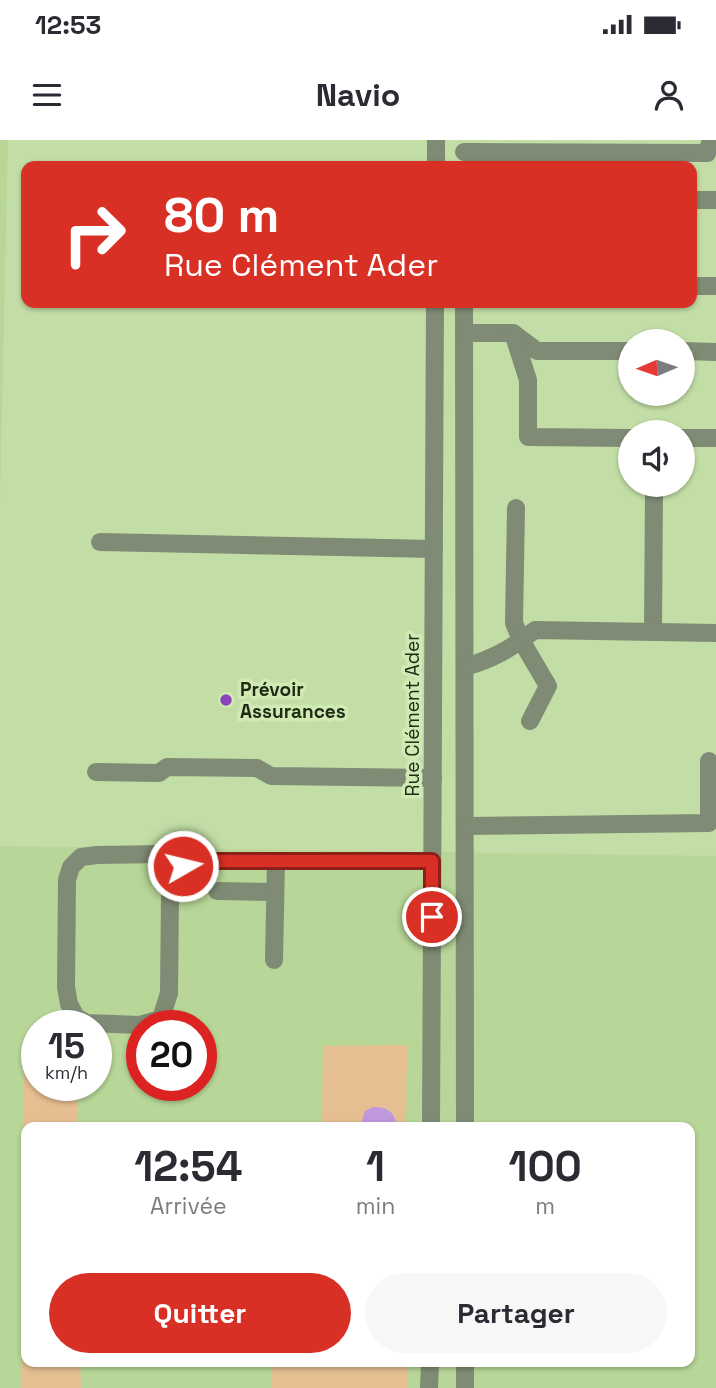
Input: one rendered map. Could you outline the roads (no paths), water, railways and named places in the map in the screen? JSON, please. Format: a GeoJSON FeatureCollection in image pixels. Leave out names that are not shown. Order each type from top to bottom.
{"type":"FeatureCollection","features":[{"type":"Feature","properties":{"kind":"street"},"geometry":{"type":"LineString","coordinates":[[436,140],[436,161]]}},
{"type":"Feature","properties":{"kind":"street"},"geometry":{"type":"LineString","coordinates":[[464,153],[707,153],[711,140]]}},
{"type":"Feature","properties":{"kind":"street"},"geometry":{"type":"LineString","coordinates":[[697,200],[716,200]]}},
{"type":"Feature","properties":{"kind":"street"},"geometry":{"type":"LineString","coordinates":[[697,286],[716,286]]}},
{"type":"Feature","properties":{"kind":"street","name":"Rue Clément Ader"},"geometry":{"type":"LineString","coordinates":[[431,1122],[435,308]]}},
{"type":"Feature","properties":{"kind":"street"},"geometry":{"type":"LineString","coordinates":[[464,308],[465,1122]]}},
{"type":"Feature","properties":{"kind":"street"},"geometry":{"type":"LineString","coordinates":[[464,332],[513,333],[537,351],[618,351]]}},
{"type":"Feature","properties":{"kind":"street"},"geometry":{"type":"LineString","coordinates":[[513,333],[528,380],[528,437],[618,438]]}},
{"type":"Feature","properties":{"kind":"street"},"geometry":{"type":"LineString","coordinates":[[695,351],[716,352]]}},
{"type":"Feature","properties":{"kind":"street"},"geometry":{"type":"LineString","coordinates":[[695,438],[716,439]]}},
{"type":"Feature","properties":{"kind":"street"},"geometry":{"type":"LineString","coordinates":[[653,632],[654,497]]}},
{"type":"Feature","properties":{"kind":"street"},"geometry":{"type":"LineString","coordinates":[[516,508],[514,623],[548,686],[530,721]]}},
{"type":"Feature","properties":{"kind":"street"},"geometry":{"type":"LineString","coordinates":[[100,542],[434,549]]}},
{"type":"Feature","properties":{"kind":"street"},"geometry":{"type":"LineString","coordinates":[[464,667],[513,647],[535,630],[716,633]]}},
{"type":"Feature","properties":{"kind":"street"},"geometry":{"type":"LineString","coordinates":[[465,826],[709,823],[709,761]]}},
{"type":"Feature","properties":{"kind":"street"},"geometry":{"type":"LineString","coordinates":[[96,772],[159,773],[167,767],[257,768],[271,776],[433,778]]}},
{"type":"Feature","properties":{"kind":"street"},"geometry":{"type":"LineString","coordinates":[[183,866],[170,895],[169,993],[161,1019],[140,1025],[86,1023],[76,1017],[69,1004],[66,987],[67,880],[71,867],[81,857],[162,854],[183,866],[207,861],[432,861]]}},
{"type":"Feature","properties":{"kind":"street"},"geometry":{"type":"LineString","coordinates":[[274,960],[275,861]]}},
{"type":"Feature","properties":{"kind":"street"},"geometry":{"type":"LineString","coordinates":[[217,891],[275,892]]}},
{"type":"Feature","properties":{"kind":"street"},"geometry":{"type":"LineString","coordinates":[[429,1388],[430,1367]]}},
{"type":"Feature","properties":{"kind":"street"},"geometry":{"type":"LineString","coordinates":[[465,1367],[465,1388]]}},
{"type":"Feature","properties":{"kind":"place","name":"Prévoir Assurances"},"geometry":{"type":"Point","coordinates":[226,700]}}]}
